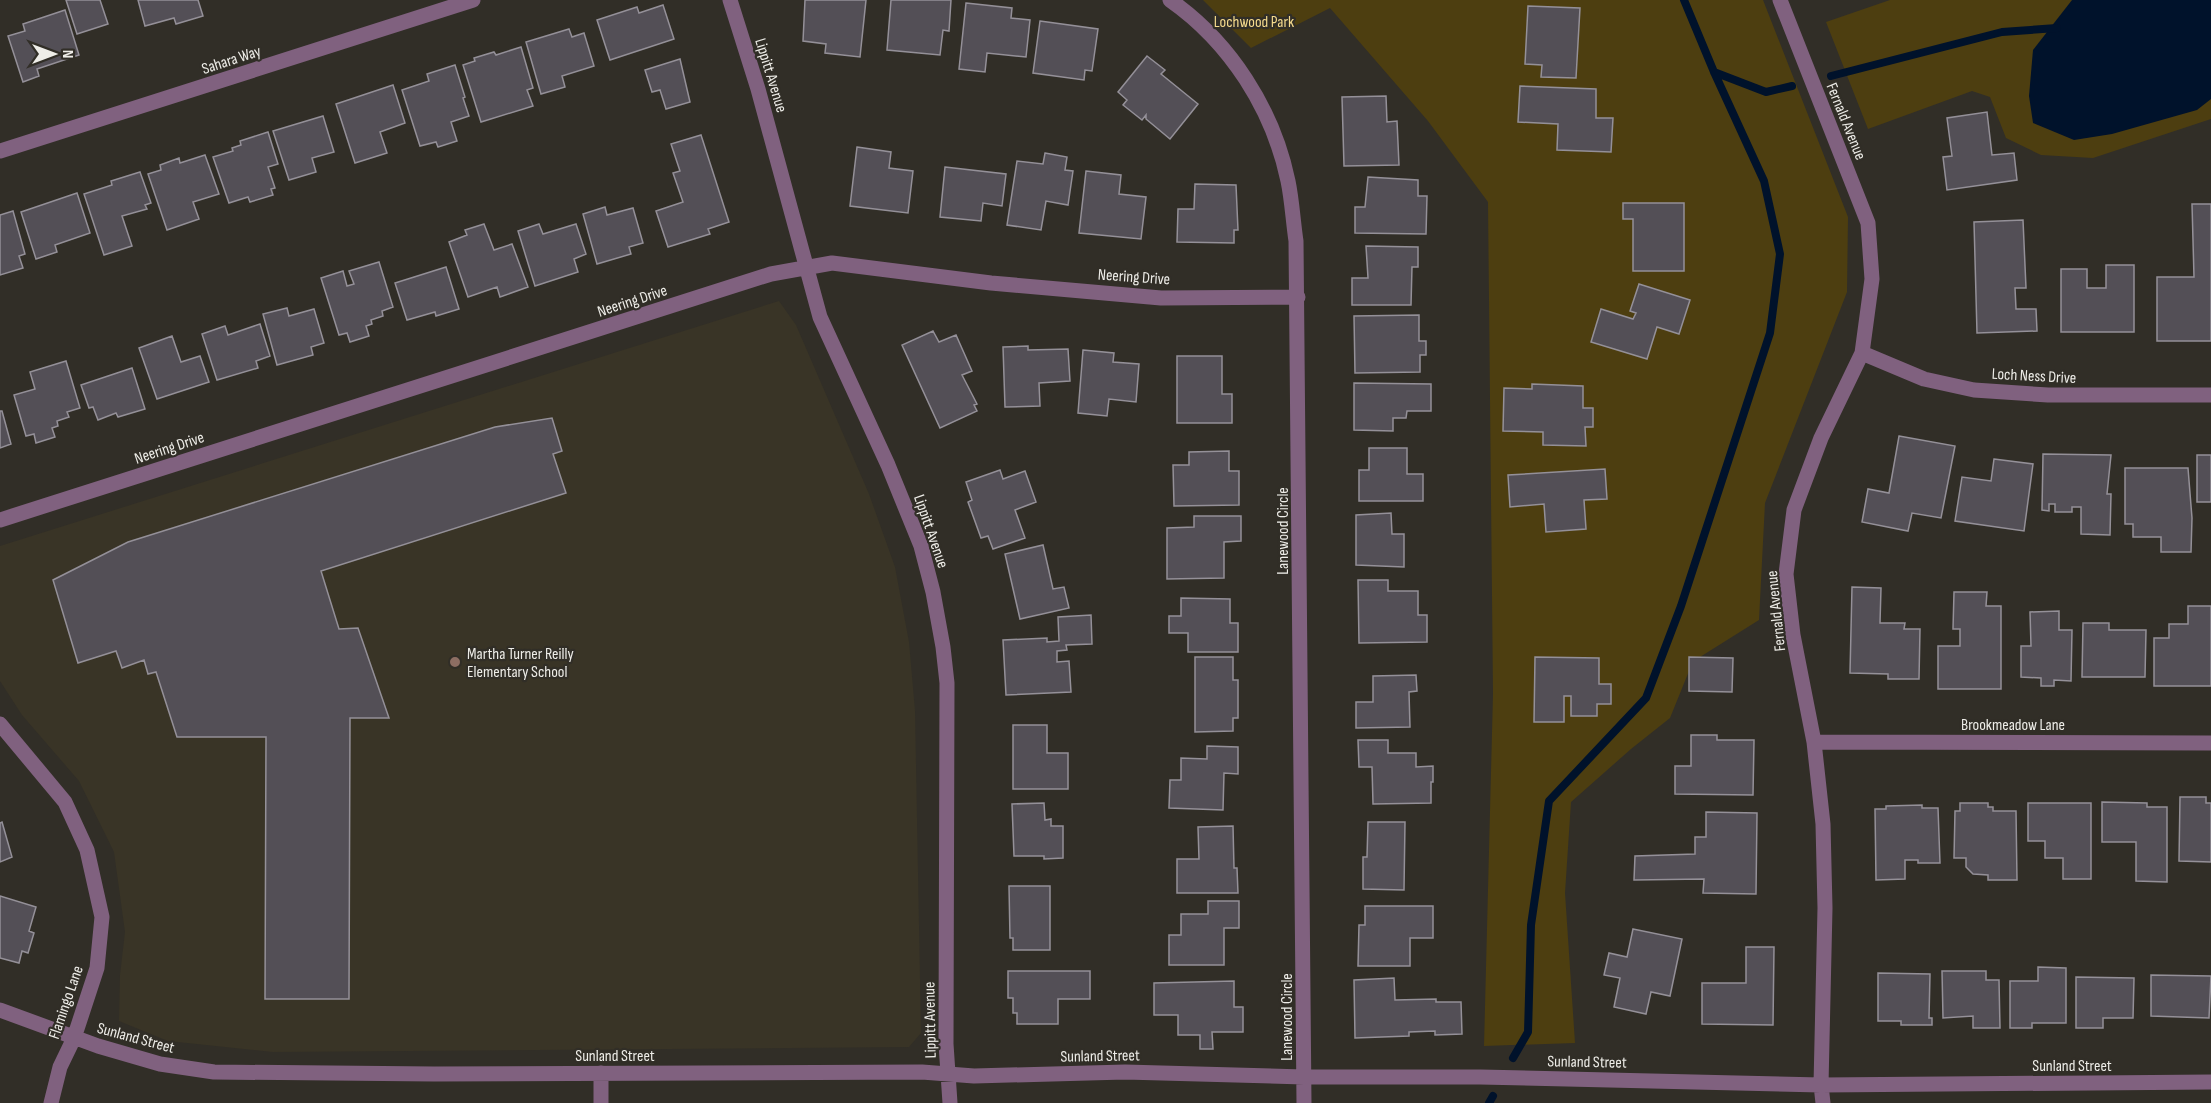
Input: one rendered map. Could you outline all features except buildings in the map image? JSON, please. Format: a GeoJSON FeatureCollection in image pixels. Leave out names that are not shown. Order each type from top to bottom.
{"type":"FeatureCollection","features":[{"type":"Feature","properties":{"kind":"street","name":"Sahara Way"},"geometry":{"type":"LineString","coordinates":[[0,151],[473,0]]}},
{"type":"Feature","properties":{"kind":"street","name":"Lippitt Avenue"},"geometry":{"type":"LineString","coordinates":[[730,0],[764,111],[820,317],[888,465],[921,546],[935,603],[947,684],[946,1044],[950,1103]]}},
{"type":"Feature","properties":{"kind":"street","name":"Lanewood Circle"},"geometry":{"type":"LineString","coordinates":[[1170,0],[1194,17],[1234,61],[1260,102],[1274,131],[1288,181],[1296,240],[1304,1103]]}},
{"type":"Feature","properties":{"kind":"street","name":"Fernald Avenue"},"geometry":{"type":"LineString","coordinates":[[1780,0],[1868,223],[1872,279],[1862,353],[1821,438],[1794,510],[1785,574],[1793,635],[1815,742],[1822,824],[1825,908],[1821,1085],[1823,1103]]}},
{"type":"Feature","properties":{"kind":"street","name":"Neering Drive"},"geometry":{"type":"LineString","coordinates":[[0,520],[771,274],[806,267],[832,263],[991,283],[1161,298],[1298,297]]}},
{"type":"Feature","properties":{"kind":"street","name":"Loch Ness Drive"},"geometry":{"type":"LineString","coordinates":[[1862,353],[1924,379],[1974,390],[2048,395],[2211,395]]}},
{"type":"Feature","properties":{"kind":"street","name":"Flamingo Lane"},"geometry":{"type":"LineString","coordinates":[[0,724],[65,802],[87,850],[102,916],[97,968],[74,1038],[60,1067],[51,1103]]}},
{"type":"Feature","properties":{"kind":"street","name":"Brookmeadow Lane"},"geometry":{"type":"LineString","coordinates":[[1815,742],[2211,743]]}},
{"type":"Feature","properties":{"kind":"street","name":"Sunland Street"},"geometry":{"type":"LineString","coordinates":[[0,1010],[74,1038],[160,1064],[214,1072],[922,1072],[974,1076],[1125,1072],[1821,1085],[2211,1082]]}},
{"type":"Feature","properties":{"kind":"street"},"geometry":{"type":"LineString","coordinates":[[602,1073],[602,1103]]}},
{"type":"Feature","properties":{"kind":"shaded area","name":"Martha Turner Reilly Elementary School"},"geometry":{"type":"Polygon","coordinates":[[[779,301],[796,325],[869,494],[895,567],[909,642],[915,711],[921,1033],[909,1047],[273,1052],[168,1041],[119,1021],[120,975],[125,932],[114,852],[79,781],[22,715],[0,681],[0,546],[779,301]]]}},
{"type":"Feature","properties":{"kind":"green space","name":"Lochwood Park"},"geometry":{"type":"Polygon","coordinates":[[[1203,0],[1763,0],[1848,217],[1847,292],[1765,503],[1759,620],[1700,657],[1689,671],[1670,718],[1571,802],[1565,893],[1575,1043],[1484,1046],[1493,694],[1488,202],[1428,121],[1330,8],[1251,48],[1203,0]]]}},
{"type":"Feature","properties":{"kind":"green space"},"geometry":{"type":"Polygon","coordinates":[[[1890,0],[2211,0],[2211,119],[2093,158],[2041,155],[2006,138],[1990,97],[1972,91],[1868,129],[1826,22],[1890,0]]]}},
{"type":"Feature","properties":{"kind":"water"},"geometry":{"type":"Polygon","coordinates":[[[2072,0],[2211,0],[2211,99],[2197,110],[2112,134],[2074,140],[2033,123],[2029,96],[2033,50],[2072,0]]]}},
{"type":"Feature","properties":{"kind":"waterway"},"geometry":{"type":"LineString","coordinates":[[1513,1058],[1528,1032],[1531,925],[1549,801],[1646,698],[1681,606],[1770,333],[1780,254],[1764,181],[1684,0]]}},
{"type":"Feature","properties":{"kind":"waterway"},"geometry":{"type":"LineString","coordinates":[[1831,76],[2002,32],[2057,28]]}},
{"type":"Feature","properties":{"kind":"waterway"},"geometry":{"type":"LineString","coordinates":[[1714,72],[1766,92],[1792,86]]}},
{"type":"Feature","properties":{"kind":"waterway"},"geometry":{"type":"LineString","coordinates":[[1489,1103],[1493,1096]]}},
{"type":"Feature","properties":{"kind":"place","name":"Martha Turner Reilly Elementary School"},"geometry":{"type":"Point","coordinates":[455,662]}}]}
